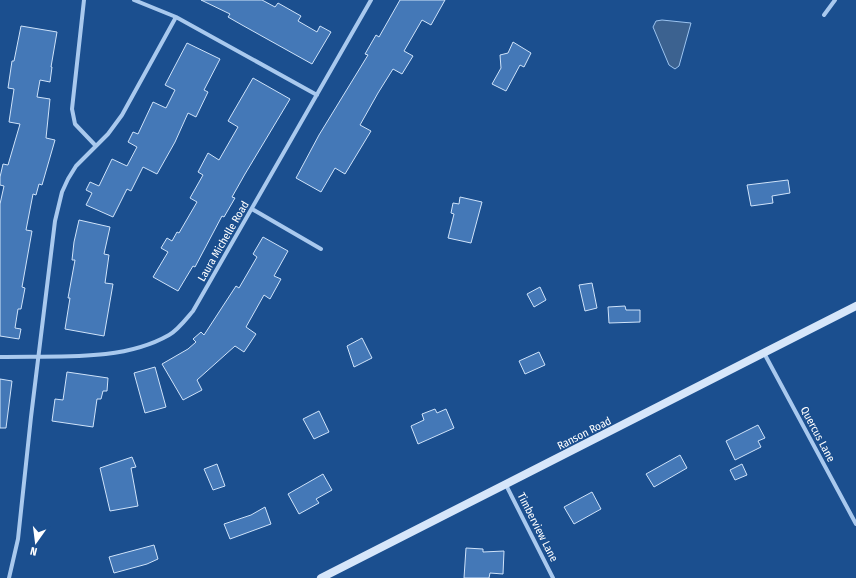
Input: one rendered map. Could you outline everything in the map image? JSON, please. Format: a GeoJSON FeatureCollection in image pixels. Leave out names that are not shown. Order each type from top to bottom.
{"type":"FeatureCollection","features":[{"type":"Feature","properties":{"kind":"street"},"geometry":{"type":"LineString","coordinates":[[84,0],[72,109],[75,124],[95,145]]}},
{"type":"Feature","properties":{"kind":"street"},"geometry":{"type":"LineString","coordinates":[[134,0],[176,17],[317,95]]}},
{"type":"Feature","properties":{"kind":"street","name":"Laura Michelle Road"},"geometry":{"type":"LineString","coordinates":[[0,357],[40,355],[108,355],[142,348],[170,334],[193,311],[371,0]]}},
{"type":"Feature","properties":{"kind":"street"},"geometry":{"type":"LineString","coordinates":[[824,15],[835,0]]}},
{"type":"Feature","properties":{"kind":"street"},"geometry":{"type":"LineString","coordinates":[[9,578],[18,539],[31,417],[58,206],[62,192],[76,166],[95,145],[108,134],[122,115],[176,17]]}},
{"type":"Feature","properties":{"kind":"street"},"geometry":{"type":"LineString","coordinates":[[252,209],[321,249]]}},
{"type":"Feature","properties":{"kind":"street","name":"Ranson Road"},"geometry":{"type":"LineString","coordinates":[[321,578],[856,306]]}},
{"type":"Feature","properties":{"kind":"street","name":"Quercus Lane"},"geometry":{"type":"LineString","coordinates":[[764,353],[856,524]]}},
{"type":"Feature","properties":{"kind":"street","name":"Timberview Lane"},"geometry":{"type":"LineString","coordinates":[[506,485],[553,578]]}},
{"type":"Feature","properties":{"kind":"water"},"geometry":{"type":"Polygon","coordinates":[[[662,20],[691,23],[679,66],[675,69],[669,65],[653,27],[656,21],[662,20]]]}},
{"type":"Feature","properties":{"kind":"building"},"geometry":{"type":"Polygon","coordinates":[[[201,0],[262,0],[275,7],[278,3],[301,16],[298,21],[317,32],[320,26],[331,32],[312,64],[228,17],[230,14],[201,0]]]}},
{"type":"Feature","properties":{"kind":"building"},"geometry":{"type":"Polygon","coordinates":[[[400,0],[445,0],[431,25],[422,20],[404,51],[413,56],[402,74],[393,69],[378,93],[360,125],[371,131],[345,174],[335,168],[321,192],[296,178],[319,135],[368,55],[365,54],[376,35],[379,37],[400,0]]]}},
{"type":"Feature","properties":{"kind":"building"},"geometry":{"type":"Polygon","coordinates":[[[21,26],[57,32],[50,82],[40,80],[37,97],[50,99],[46,138],[55,140],[42,185],[39,184],[36,195],[33,194],[26,230],[32,231],[22,287],[25,288],[21,309],[18,309],[15,328],[21,329],[19,339],[0,336],[0,204],[4,186],[0,185],[0,177],[3,164],[8,165],[20,124],[9,122],[14,89],[8,88],[12,61],[14,61],[21,26]]]}},
{"type":"Feature","properties":{"kind":"building"},"geometry":{"type":"Polygon","coordinates":[[[513,42],[531,53],[524,67],[520,65],[506,91],[492,84],[501,68],[500,55],[508,53],[513,42]]]}},
{"type":"Feature","properties":{"kind":"building"},"geometry":{"type":"Polygon","coordinates":[[[187,43],[220,59],[204,90],[208,92],[196,117],[188,113],[175,142],[157,174],[143,167],[131,191],[127,189],[113,217],[86,205],[92,193],[86,190],[90,182],[99,186],[112,159],[127,166],[137,147],[128,142],[133,132],[138,134],[153,102],[166,108],[175,90],[165,85],[187,43]]]}},
{"type":"Feature","properties":{"kind":"building"},"geometry":{"type":"Polygon","coordinates":[[[253,78],[290,99],[245,174],[232,197],[235,198],[224,217],[222,216],[195,267],[193,266],[178,291],[153,277],[168,252],[161,248],[167,238],[172,241],[177,232],[179,233],[197,202],[190,198],[203,175],[198,172],[208,153],[219,160],[238,127],[228,121],[253,78]]]}},
{"type":"Feature","properties":{"kind":"building"},"geometry":{"type":"Polygon","coordinates":[[[788,180],[790,193],[772,196],[773,203],[751,206],[747,185],[788,180]]]}},
{"type":"Feature","properties":{"kind":"building"},"geometry":{"type":"Polygon","coordinates":[[[460,197],[482,202],[471,243],[448,238],[454,214],[451,213],[453,203],[459,204],[460,197]]]}},
{"type":"Feature","properties":{"kind":"building"},"geometry":{"type":"Polygon","coordinates":[[[79,220],[110,227],[104,254],[109,255],[105,283],[113,284],[104,336],[65,329],[70,298],[68,298],[75,260],[72,260],[74,242],[79,220]]]}},
{"type":"Feature","properties":{"kind":"building"},"geometry":{"type":"Polygon","coordinates":[[[263,237],[288,251],[274,276],[281,279],[270,299],[264,295],[246,327],[256,334],[244,352],[235,346],[197,380],[202,390],[183,400],[162,364],[188,349],[196,342],[193,339],[201,332],[204,335],[236,286],[239,288],[257,257],[253,254],[263,237]]]}},
{"type":"Feature","properties":{"kind":"building"},"geometry":{"type":"Polygon","coordinates":[[[592,283],[597,308],[585,311],[579,285],[592,283]]]}},
{"type":"Feature","properties":{"kind":"building"},"geometry":{"type":"Polygon","coordinates":[[[540,287],[546,300],[534,307],[527,294],[540,287]]]}},
{"type":"Feature","properties":{"kind":"building"},"geometry":{"type":"Polygon","coordinates":[[[625,306],[626,310],[640,310],[640,322],[609,323],[608,307],[625,306]]]}},
{"type":"Feature","properties":{"kind":"building"},"geometry":{"type":"Polygon","coordinates":[[[362,338],[372,358],[354,367],[347,346],[362,338]]]}},
{"type":"Feature","properties":{"kind":"building"},"geometry":{"type":"Polygon","coordinates":[[[539,352],[545,365],[525,374],[519,361],[539,352]]]}},
{"type":"Feature","properties":{"kind":"building"},"geometry":{"type":"Polygon","coordinates":[[[155,367],[166,407],[145,413],[134,373],[155,367]]]}},
{"type":"Feature","properties":{"kind":"building"},"geometry":{"type":"Polygon","coordinates":[[[67,372],[108,378],[107,391],[103,391],[101,399],[97,399],[93,427],[52,421],[55,399],[63,400],[67,372]]]}},
{"type":"Feature","properties":{"kind":"building"},"geometry":{"type":"Polygon","coordinates":[[[0,379],[12,381],[6,428],[0,428],[0,379]]]}},
{"type":"Feature","properties":{"kind":"building"},"geometry":{"type":"Polygon","coordinates":[[[435,409],[437,413],[446,409],[454,428],[418,444],[411,426],[424,420],[422,414],[435,409]]]}},
{"type":"Feature","properties":{"kind":"building"},"geometry":{"type":"Polygon","coordinates":[[[319,411],[329,432],[314,439],[303,419],[319,411]]]}},
{"type":"Feature","properties":{"kind":"building"},"geometry":{"type":"Polygon","coordinates":[[[758,425],[765,438],[758,441],[761,447],[735,460],[726,441],[758,425]]]}},
{"type":"Feature","properties":{"kind":"building"},"geometry":{"type":"Polygon","coordinates":[[[680,455],[687,468],[654,487],[646,474],[680,455]]]}},
{"type":"Feature","properties":{"kind":"building"},"geometry":{"type":"Polygon","coordinates":[[[132,457],[136,467],[131,468],[138,506],[110,511],[100,468],[132,457]]]}},
{"type":"Feature","properties":{"kind":"building"},"geometry":{"type":"Polygon","coordinates":[[[217,464],[225,486],[213,490],[204,469],[217,464]]]}},
{"type":"Feature","properties":{"kind":"building"},"geometry":{"type":"Polygon","coordinates":[[[742,464],[747,475],[735,480],[730,470],[742,464]]]}},
{"type":"Feature","properties":{"kind":"building"},"geometry":{"type":"Polygon","coordinates":[[[323,474],[332,490],[316,499],[319,503],[299,514],[288,494],[323,474]]]}},
{"type":"Feature","properties":{"kind":"building"},"geometry":{"type":"Polygon","coordinates":[[[592,492],[601,509],[574,524],[564,507],[592,492]]]}},
{"type":"Feature","properties":{"kind":"building"},"geometry":{"type":"Polygon","coordinates":[[[265,507],[271,524],[230,539],[224,524],[251,515],[265,507]]]}},
{"type":"Feature","properties":{"kind":"building"},"geometry":{"type":"Polygon","coordinates":[[[154,545],[158,559],[147,564],[114,573],[109,557],[154,545]]]}},
{"type":"Feature","properties":{"kind":"building"},"geometry":{"type":"Polygon","coordinates":[[[466,548],[483,549],[483,552],[504,551],[503,574],[490,573],[489,578],[464,578],[466,548]]]}}]}
